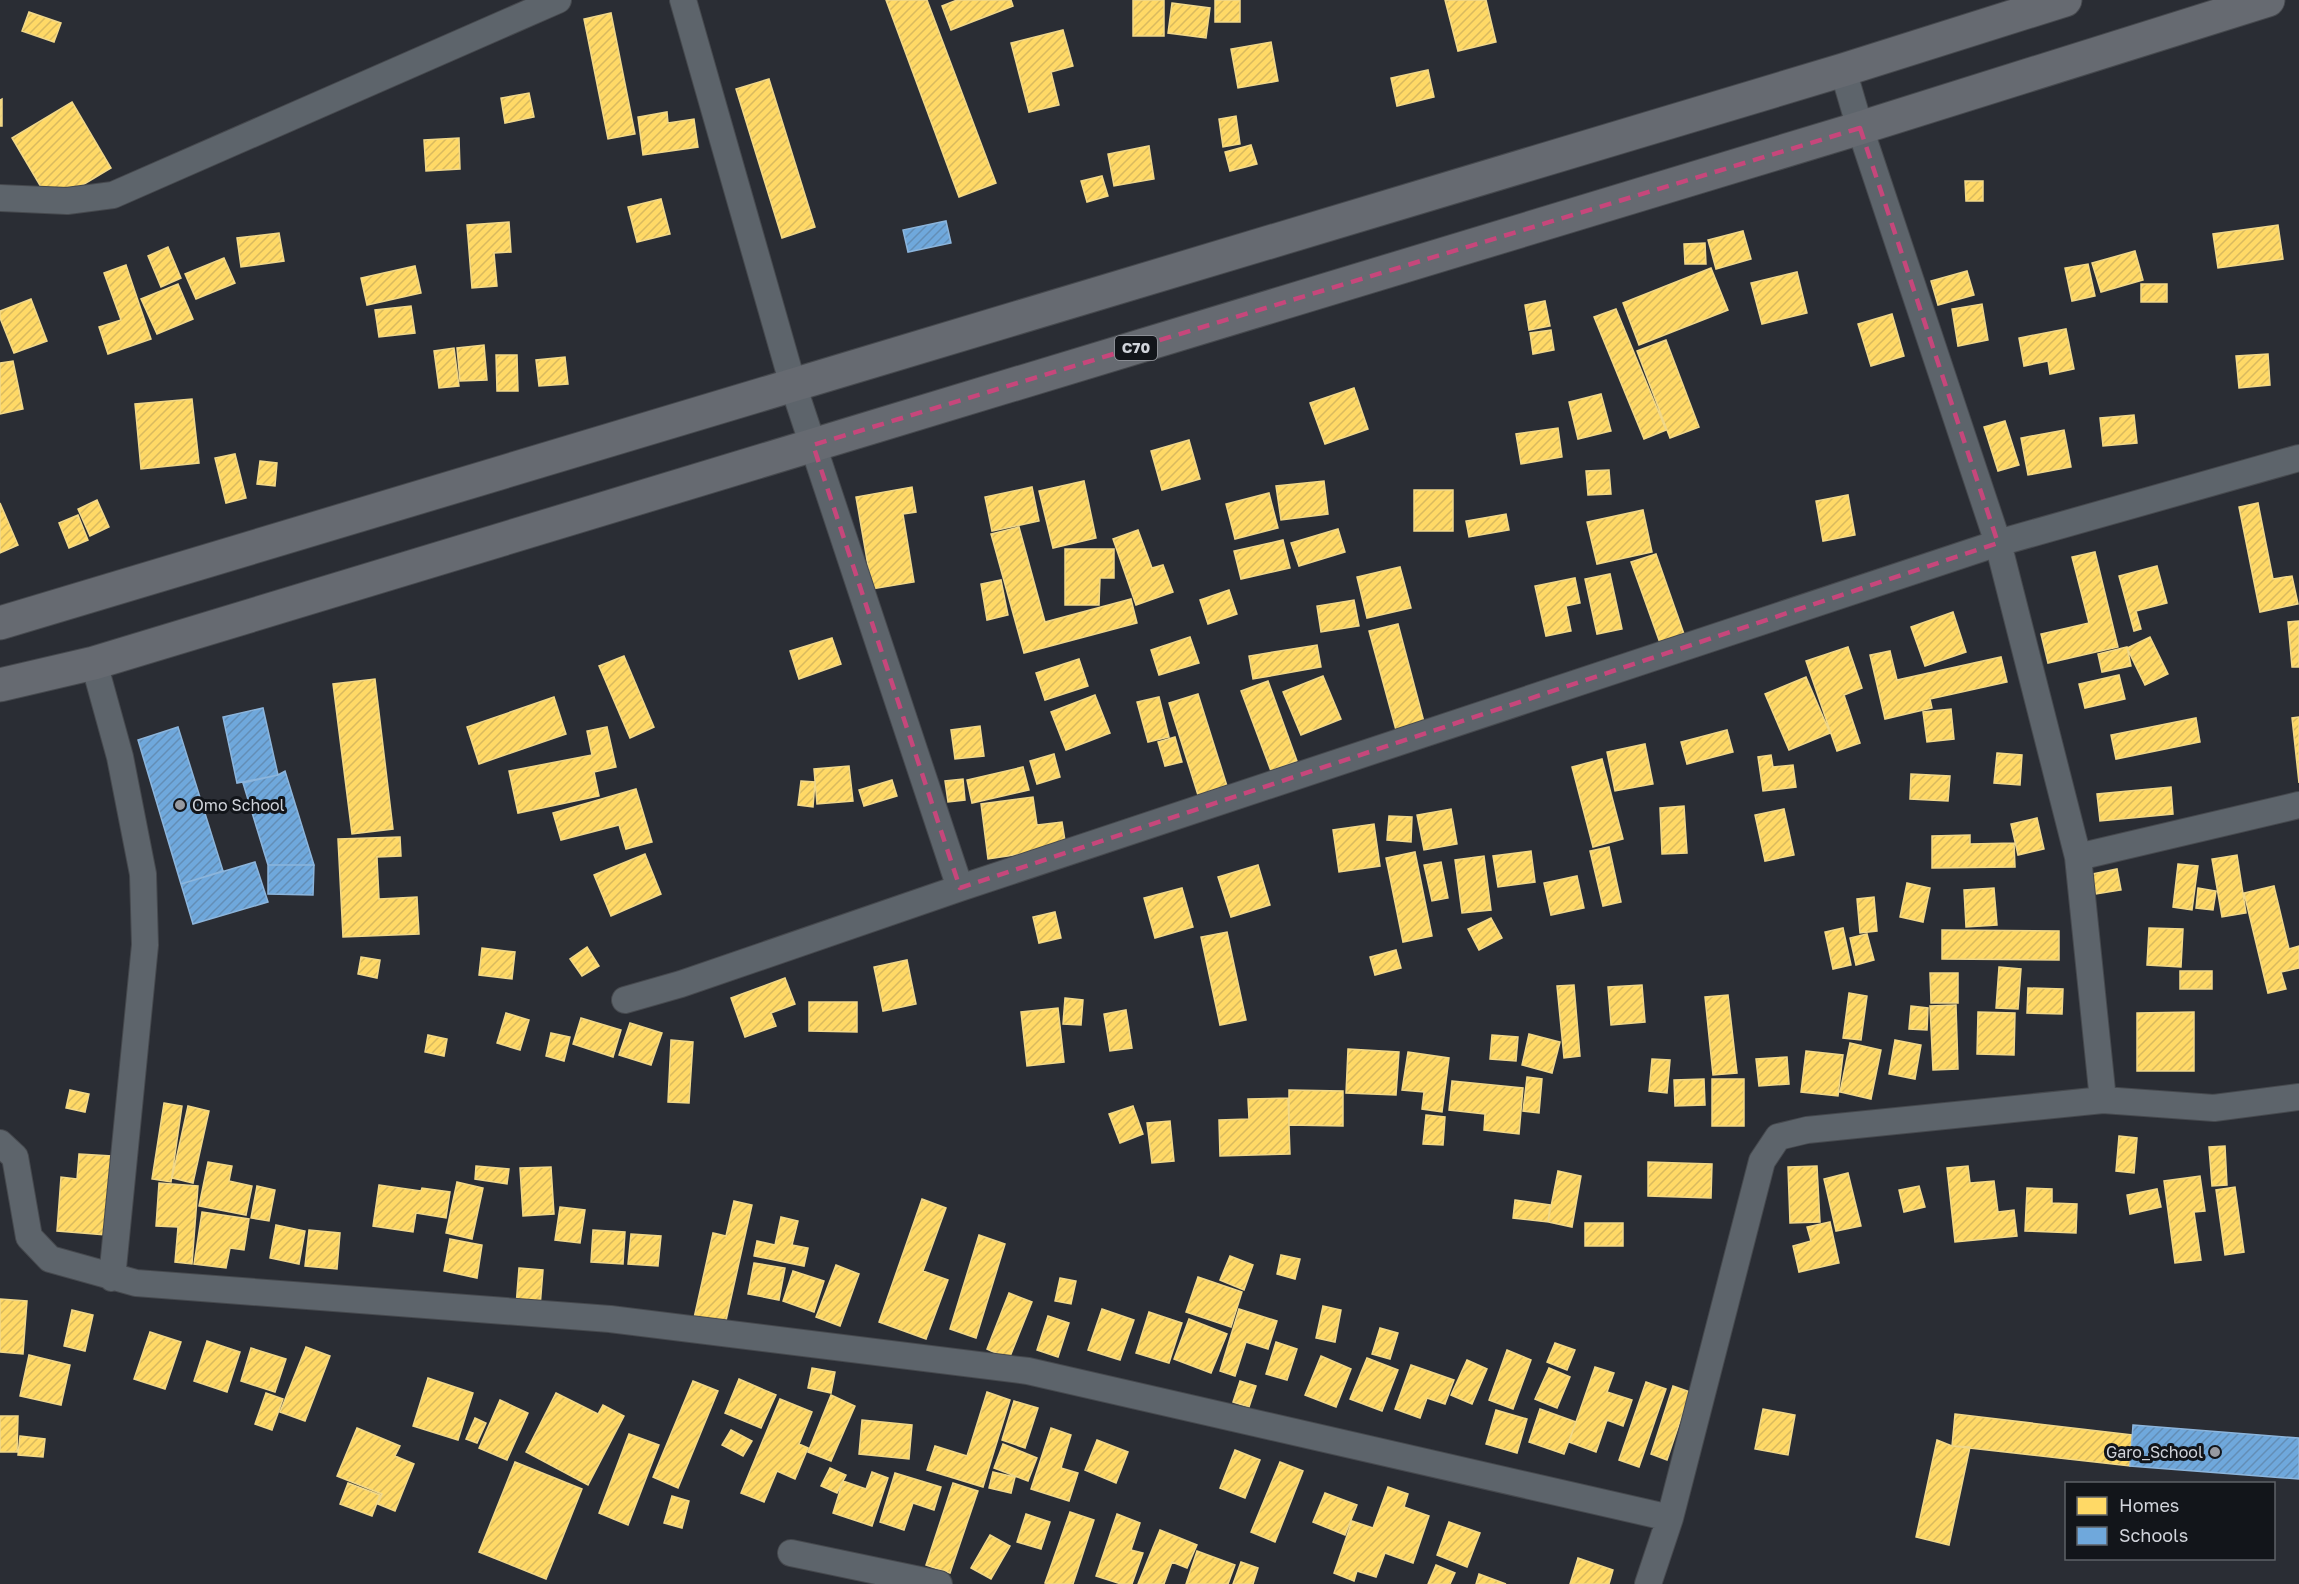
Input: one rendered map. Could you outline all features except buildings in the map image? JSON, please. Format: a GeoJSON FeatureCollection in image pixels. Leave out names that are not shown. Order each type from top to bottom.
{"type":"FeatureCollection","features":[{"type":"Feature","properties":{"kind":"highway"},"geometry":{"type":"LineString","coordinates":[[0,623],[1843,70],[2065,0]]}},
{"type":"Feature","properties":{"kind":"highway","name":"C70"},"geometry":{"type":"LineString","coordinates":[[0,685],[94,663],[813,446],[1860,128],[2268,0]]}},
{"type":"Feature","properties":{"kind":"street"},"geometry":{"type":"LineString","coordinates":[[0,198],[67,201],[113,195],[558,0]]}},
{"type":"Feature","properties":{"kind":"street"},"geometry":{"type":"LineString","coordinates":[[683,0],[793,385],[960,888]]}},
{"type":"Feature","properties":{"kind":"street"},"geometry":{"type":"LineString","coordinates":[[1843,70],[1860,128],[1998,543],[2078,857],[2103,1100]]}},
{"type":"Feature","properties":{"kind":"street"},"geometry":{"type":"LineString","coordinates":[[625,1000],[681,984],[960,888],[1998,543],[2299,458]]}},
{"type":"Feature","properties":{"kind":"street"},"geometry":{"type":"LineString","coordinates":[[94,663],[120,757],[143,873],[145,945],[112,1278]]}},
{"type":"Feature","properties":{"kind":"street"},"geometry":{"type":"LineString","coordinates":[[2078,857],[2299,805]]}},
{"type":"Feature","properties":{"kind":"street"},"geometry":{"type":"LineString","coordinates":[[1648,1584],[1670,1518],[1762,1161],[1778,1137],[1807,1130],[2103,1100],[2214,1108],[2299,1097]]}},
{"type":"Feature","properties":{"kind":"street"},"geometry":{"type":"LineString","coordinates":[[0,1143],[15,1158],[29,1236],[50,1259],[112,1278],[135,1283],[610,1319],[1028,1371],[1670,1518]]}},
{"type":"Feature","properties":{"kind":"street"},"geometry":{"type":"LineString","coordinates":[[791,1553],[939,1584]]}},
{"type":"Feature","properties":{"kind":"highlighted area"},"geometry":{"type":"Polygon","coordinates":[[[1860,128],[1998,543],[960,888],[813,445],[1860,128]]]}},
{"type":"Feature","properties":{"kind":"place","name":"Omo School"},"geometry":{"type":"Point","coordinates":[180,805]}},
{"type":"Feature","properties":{"kind":"place","name":"Garo_School"},"geometry":{"type":"Point","coordinates":[2215,1452]}}]}
